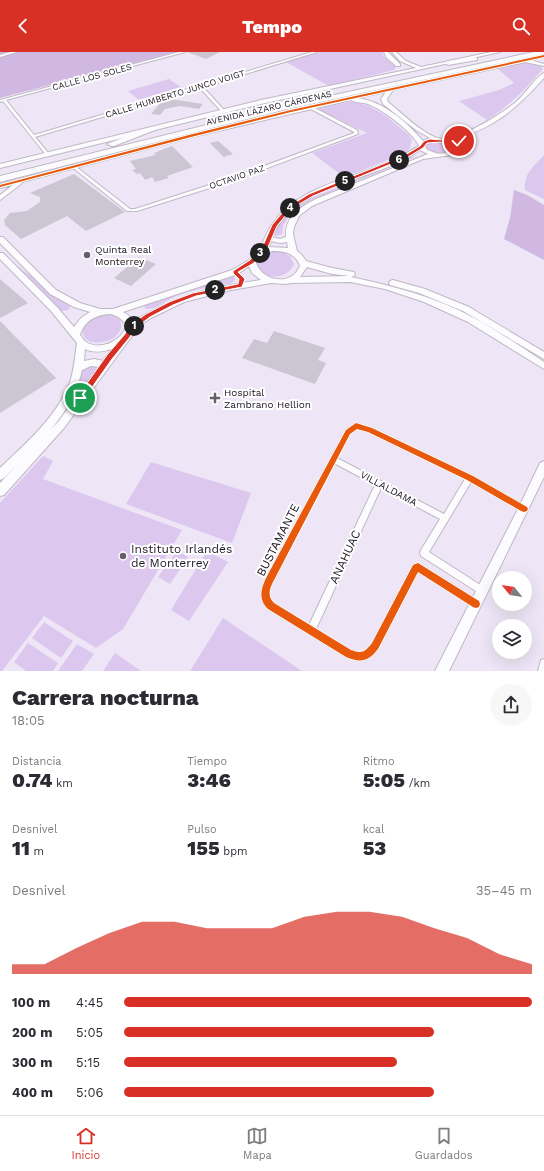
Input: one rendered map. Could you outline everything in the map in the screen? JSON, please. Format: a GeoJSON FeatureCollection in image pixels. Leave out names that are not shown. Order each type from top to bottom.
{"type":"FeatureCollection","features":[{"type":"Feature","properties":{"kind":"highway","name":"AVENIDA LÁZARO CÁRDENAS"},"geometry":{"type":"LineString","coordinates":[[0,172],[275,103],[494,54],[515,52]]}},
{"type":"Feature","properties":{"kind":"highway"},"geometry":{"type":"LineString","coordinates":[[448,63],[494,54]]}},
{"type":"Feature","properties":{"kind":"highway","name":"AVENIDA LÁZARO CÁRDENAS"},"geometry":{"type":"LineString","coordinates":[[0,179],[283,108],[501,61],[543,56]]}},
{"type":"Feature","properties":{"kind":"highway"},"geometry":{"type":"LineString","coordinates":[[471,72],[501,61]]}},
{"type":"Feature","properties":{"kind":"highway"},"geometry":{"type":"LineString","coordinates":[[106,146],[151,130]]}},
{"type":"Feature","properties":{"kind":"highway"},"geometry":{"type":"LineString","coordinates":[[84,159],[106,156],[159,144]]}},
{"type":"Feature","properties":{"kind":"street"},"geometry":{"type":"LineString","coordinates":[[0,56],[15,52]]}},
{"type":"Feature","properties":{"kind":"street","name":"CALLE LOS SOLES"},"geometry":{"type":"LineString","coordinates":[[2,100],[183,52]]}},
{"type":"Feature","properties":{"kind":"street","name":"CALLE HUMBERTO JUNCO VOIGT"},"geometry":{"type":"LineString","coordinates":[[34,136],[315,52]]}},
{"type":"Feature","properties":{"kind":"street"},"geometry":{"type":"LineString","coordinates":[[386,52],[388,56],[402,69],[399,73]]}},
{"type":"Feature","properties":{"kind":"street"},"geometry":{"type":"LineString","coordinates":[[394,52],[399,58],[410,65]]}},
{"type":"Feature","properties":{"kind":"street","name":"AVENIDA LÁZARO CÁRDENAS"},"geometry":{"type":"LineString","coordinates":[[0,186],[159,144],[339,100],[543,56]]}},
{"type":"Feature","properties":{"kind":"street"},"geometry":{"type":"LineString","coordinates":[[521,61],[536,62],[544,65]]}},
{"type":"Feature","properties":{"kind":"street","name":"AVENIDA LÁZARO CÁRDENAS"},"geometry":{"type":"LineString","coordinates":[[0,166],[151,130],[223,111],[448,63]]}},
{"type":"Feature","properties":{"kind":"street"},"geometry":{"type":"LineString","coordinates":[[400,67],[410,65],[427,67]]}},
{"type":"Feature","properties":{"kind":"street"},"geometry":{"type":"LineString","coordinates":[[264,251],[275,225],[284,214],[306,198],[413,154],[425,142],[464,134],[504,114],[522,100],[543,79]]}},
{"type":"Feature","properties":{"kind":"street"},"geometry":{"type":"LineString","coordinates":[[452,146],[459,141],[492,127],[515,113],[526,104],[543,79]]}},
{"type":"Feature","properties":{"kind":"street"},"geometry":{"type":"LineString","coordinates":[[200,86],[223,111]]}},
{"type":"Feature","properties":{"kind":"street"},"geometry":{"type":"LineString","coordinates":[[385,103],[385,97],[391,89]]}},
{"type":"Feature","properties":{"kind":"street"},"geometry":{"type":"LineString","coordinates":[[2,100],[34,136],[48,155]]}},
{"type":"Feature","properties":{"kind":"street"},"geometry":{"type":"LineString","coordinates":[[339,100],[363,101],[377,106],[416,136],[428,153],[434,155]]}},
{"type":"Feature","properties":{"kind":"street"},"geometry":{"type":"LineString","coordinates":[[377,106],[379,103],[385,103],[425,134],[452,146]]}},
{"type":"Feature","properties":{"kind":"street","name":"OCTAVIO PAZ"},"geometry":{"type":"LineString","coordinates":[[74,167],[127,208],[135,210],[236,178],[356,134],[356,131],[310,107]]}},
{"type":"Feature","properties":{"kind":"street"},"geometry":{"type":"LineString","coordinates":[[416,136],[425,134]]}},
{"type":"Feature","properties":{"kind":"street"},"geometry":{"type":"LineString","coordinates":[[452,146],[453,150],[447,155],[434,155],[421,158],[318,200],[305,208],[292,221],[289,229],[289,239],[293,252],[303,263],[322,269],[383,280],[438,297],[479,316],[544,356]]}},
{"type":"Feature","properties":{"kind":"street"},"geometry":{"type":"LineString","coordinates":[[413,154],[421,158]]}},
{"type":"Feature","properties":{"kind":"street"},"geometry":{"type":"LineString","coordinates":[[0,198],[24,180]]}},
{"type":"Feature","properties":{"kind":"street"},"geometry":{"type":"LineString","coordinates":[[269,238],[280,240],[289,239]]}},
{"type":"Feature","properties":{"kind":"street"},"geometry":{"type":"LineString","coordinates":[[0,239],[53,292],[77,305],[99,312],[115,311],[234,272],[252,261],[256,256],[264,251],[277,249],[293,252]]}},
{"type":"Feature","properties":{"kind":"street"},"geometry":{"type":"LineString","coordinates":[[0,255],[54,309],[79,339],[94,349],[103,349],[122,342]]}},
{"type":"Feature","properties":{"kind":"street"},"geometry":{"type":"LineString","coordinates":[[252,261],[252,266],[257,274],[269,281]]}},
{"type":"Feature","properties":{"kind":"street"},"geometry":{"type":"LineString","coordinates":[[291,280],[301,272],[304,266],[303,263]]}},
{"type":"Feature","properties":{"kind":"street"},"geometry":{"type":"LineString","coordinates":[[318,279],[318,274],[322,269]]}},
{"type":"Feature","properties":{"kind":"street"},"geometry":{"type":"LineString","coordinates":[[234,272],[242,279],[240,286]]}},
{"type":"Feature","properties":{"kind":"street"},"geometry":{"type":"LineString","coordinates":[[130,328],[148,315],[171,303],[196,294],[269,281],[350,279],[404,293],[440,305],[484,327],[544,366]]}},
{"type":"Feature","properties":{"kind":"street"},"geometry":{"type":"LineString","coordinates":[[141,302],[140,309],[148,315]]}},
{"type":"Feature","properties":{"kind":"street"},"geometry":{"type":"LineString","coordinates":[[0,490],[60,425],[128,335],[130,328],[129,322],[126,317],[115,311]]}},
{"type":"Feature","properties":{"kind":"street"},"geometry":{"type":"LineString","coordinates":[[0,475],[58,413],[72,388],[78,368],[79,339],[77,329],[84,320],[99,312]]}},
{"type":"Feature","properties":{"kind":"street"},"geometry":{"type":"LineString","coordinates":[[78,368],[86,363],[95,362],[104,366]]}},
{"type":"Feature","properties":{"kind":"street","name":"BUSTAMANTE"},"geometry":{"type":"LineString","coordinates":[[476,604],[418,567],[416,568],[375,646],[367,656],[362,658],[349,654],[271,606],[266,601],[264,593],[333,459],[348,432],[353,427],[360,426],[470,478],[524,509]]}},
{"type":"Feature","properties":{"kind":"street","name":"VILLALDAMA"},"geometry":{"type":"LineString","coordinates":[[333,459],[445,518]]}},
{"type":"Feature","properties":{"kind":"street"},"geometry":{"type":"LineString","coordinates":[[442,671],[524,509],[544,466]]}},
{"type":"Feature","properties":{"kind":"street"},"geometry":{"type":"LineString","coordinates":[[470,478],[424,553],[482,591]]}},
{"type":"Feature","properties":{"kind":"street","name":"ANAHUAC"},"geometry":{"type":"LineString","coordinates":[[311,631],[380,483]]}},
{"type":"Feature","properties":{"kind":"street"},"geometry":{"type":"LineString","coordinates":[[542,671],[544,663]]}},
{"type":"Feature","properties":{"kind":"shaded area"},"geometry":{"type":"Polygon","coordinates":[[[0,52],[176,52],[0,98],[0,52]]]}},
{"type":"Feature","properties":{"kind":"shaded area"},"geometry":{"type":"Polygon","coordinates":[[[321,52],[382,52],[384,57],[396,67],[394,70],[329,86],[286,62],[321,52]]]}},
{"type":"Feature","properties":{"kind":"shaded area"},"geometry":{"type":"Polygon","coordinates":[[[518,63],[535,64],[541,66],[543,69],[510,103],[487,120],[459,101],[499,90],[514,83],[497,68],[518,63]]]}},
{"type":"Feature","properties":{"kind":"shaded area"},"geometry":{"type":"Polygon","coordinates":[[[169,79],[181,87],[139,100],[128,91],[169,79]]]}},
{"type":"Feature","properties":{"kind":"shaded area"},"geometry":{"type":"Polygon","coordinates":[[[348,102],[366,105],[388,118],[412,139],[410,148],[404,154],[344,177],[312,153],[367,133],[318,109],[348,102]]]}},
{"type":"Feature","properties":{"kind":"shaded area"},"geometry":{"type":"Polygon","coordinates":[[[438,142],[447,146],[448,149],[443,153],[437,153],[431,152],[426,148],[428,144],[438,142]]]}},
{"type":"Feature","properties":{"kind":"shaded area"},"geometry":{"type":"Polygon","coordinates":[[[544,155],[544,199],[525,190],[525,184],[527,175],[544,155]]]}},
{"type":"Feature","properties":{"kind":"shaded area"},"geometry":{"type":"Polygon","coordinates":[[[413,156],[415,157],[311,200],[290,214],[283,226],[282,234],[276,236],[271,234],[287,212],[304,201],[413,156]]]}},
{"type":"Feature","properties":{"kind":"shaded area"},"geometry":{"type":"Polygon","coordinates":[[[514,190],[527,195],[544,205],[544,260],[504,239],[510,218],[514,190]]]}},
{"type":"Feature","properties":{"kind":"shaded area"},"geometry":{"type":"Polygon","coordinates":[[[273,251],[279,251],[290,256],[294,264],[292,268],[284,275],[273,277],[263,274],[258,270],[257,260],[263,255],[273,251]]]}},
{"type":"Feature","properties":{"kind":"shaded area"},"geometry":{"type":"Polygon","coordinates":[[[19,267],[56,297],[70,306],[69,310],[60,311],[17,268],[19,267]]]}},
{"type":"Feature","properties":{"kind":"shaded area"},"geometry":{"type":"Polygon","coordinates":[[[230,274],[235,280],[232,283],[187,292],[154,308],[144,308],[146,303],[230,274]]]}},
{"type":"Feature","properties":{"kind":"shaded area"},"geometry":{"type":"Polygon","coordinates":[[[107,314],[116,317],[120,321],[121,327],[118,334],[108,340],[96,343],[89,341],[83,332],[88,321],[107,314]]]}},
{"type":"Feature","properties":{"kind":"shaded area"},"geometry":{"type":"Polygon","coordinates":[[[95,365],[97,367],[96,370],[71,402],[83,369],[85,367],[95,365]]]}},
{"type":"Feature","properties":{"kind":"shaded area"},"geometry":{"type":"Polygon","coordinates":[[[43,456],[53,461],[43,479],[182,530],[123,629],[96,648],[44,616],[2,671],[0,671],[0,503],[43,456]]]}},
{"type":"Feature","properties":{"kind":"shaded area"},"geometry":{"type":"Polygon","coordinates":[[[151,462],[251,493],[232,543],[126,504],[151,462]]]}},
{"type":"Feature","properties":{"kind":"shaded area"},"geometry":{"type":"Polygon","coordinates":[[[177,551],[188,557],[170,584],[158,577],[177,551]]]}},
{"type":"Feature","properties":{"kind":"shaded area"},"geometry":{"type":"Polygon","coordinates":[[[207,551],[228,562],[189,621],[171,610],[207,551]]]}},
{"type":"Feature","properties":{"kind":"shaded area"},"geometry":{"type":"Polygon","coordinates":[[[223,618],[302,671],[190,671],[223,618]]]}},
{"type":"Feature","properties":{"kind":"shaded area"},"geometry":{"type":"Polygon","coordinates":[[[44,622],[73,641],[61,658],[32,638],[44,622]]]}},
{"type":"Feature","properties":{"kind":"shaded area"},"geometry":{"type":"Polygon","coordinates":[[[28,643],[58,663],[53,671],[26,671],[14,662],[28,643]]]}},
{"type":"Feature","properties":{"kind":"shaded area"},"geometry":{"type":"Polygon","coordinates":[[[77,644],[94,654],[82,671],[58,671],[77,644]]]}},
{"type":"Feature","properties":{"kind":"shaded area"},"geometry":{"type":"Polygon","coordinates":[[[115,653],[141,671],[103,671],[115,653]]]}},
{"type":"Feature","properties":{"kind":"building"},"geometry":{"type":"Polygon","coordinates":[[[187,52],[220,52],[206,59],[187,52]]]}},
{"type":"Feature","properties":{"kind":"building"},"geometry":{"type":"Polygon","coordinates":[[[170,99],[203,104],[199,109],[180,106],[165,109],[160,115],[151,114],[161,102],[170,99]]]}},
{"type":"Feature","properties":{"kind":"building"},"geometry":{"type":"Polygon","coordinates":[[[218,141],[233,154],[224,157],[210,143],[218,141]]]}},
{"type":"Feature","properties":{"kind":"building"},"geometry":{"type":"Polygon","coordinates":[[[172,146],[193,167],[167,176],[169,178],[155,182],[152,177],[145,180],[140,173],[137,174],[132,170],[136,169],[130,161],[156,155],[154,153],[172,146]]]}},
{"type":"Feature","properties":{"kind":"building"},"geometry":{"type":"Polygon","coordinates":[[[74,174],[125,212],[86,231],[67,216],[21,239],[5,225],[4,220],[10,213],[27,211],[40,202],[40,197],[30,193],[74,174]]]}},
{"type":"Feature","properties":{"kind":"building"},"geometry":{"type":"Polygon","coordinates":[[[139,257],[156,264],[131,286],[114,278],[139,257]]]}},
{"type":"Feature","properties":{"kind":"building"},"geometry":{"type":"Polygon","coordinates":[[[0,279],[28,303],[0,318],[0,279]]]}},
{"type":"Feature","properties":{"kind":"building"},"geometry":{"type":"Polygon","coordinates":[[[0,321],[56,378],[0,413],[0,321]]]}},
{"type":"Feature","properties":{"kind":"building"},"geometry":{"type":"Polygon","coordinates":[[[274,331],[325,348],[318,360],[326,363],[315,384],[242,358],[254,339],[267,343],[274,331]]]}},
{"type":"Feature","properties":{"kind":"cycle path"},"geometry":{"type":"LineString","coordinates":[[0,186],[291,111],[544,56]]}},
{"type":"Feature","properties":{"kind":"cycle path"},"geometry":{"type":"LineString","coordinates":[[476,604],[418,567],[416,568],[375,646],[367,655],[361,657],[349,654],[271,606],[266,600],[265,594],[269,581],[333,459],[348,432],[356,426],[370,430],[470,478],[524,509]]}},
{"type":"Feature","properties":{"kind":"place","name":"Quinta Real Monterrey"},"geometry":{"type":"Point","coordinates":[87,255]}},
{"type":"Feature","properties":{"kind":"place","name":"Hospital Zambrano Hellion"},"geometry":{"type":"Point","coordinates":[215,398]}},
{"type":"Feature","properties":{"kind":"place","name":"Instituto Irlandés de Monterrey"},"geometry":{"type":"Point","coordinates":[123,556]}},
{"type":"Feature","properties":{"kind":"route"},"geometry":{"type":"LineString","coordinates":[[80,398],[128,335],[130,328],[148,315],[171,303],[196,294],[240,286],[242,279],[234,272],[252,261],[256,256],[264,251],[275,225],[294,205],[311,195],[413,154],[422,147],[422,144],[430,140],[442,141],[452,146],[459,141]]}}]}
